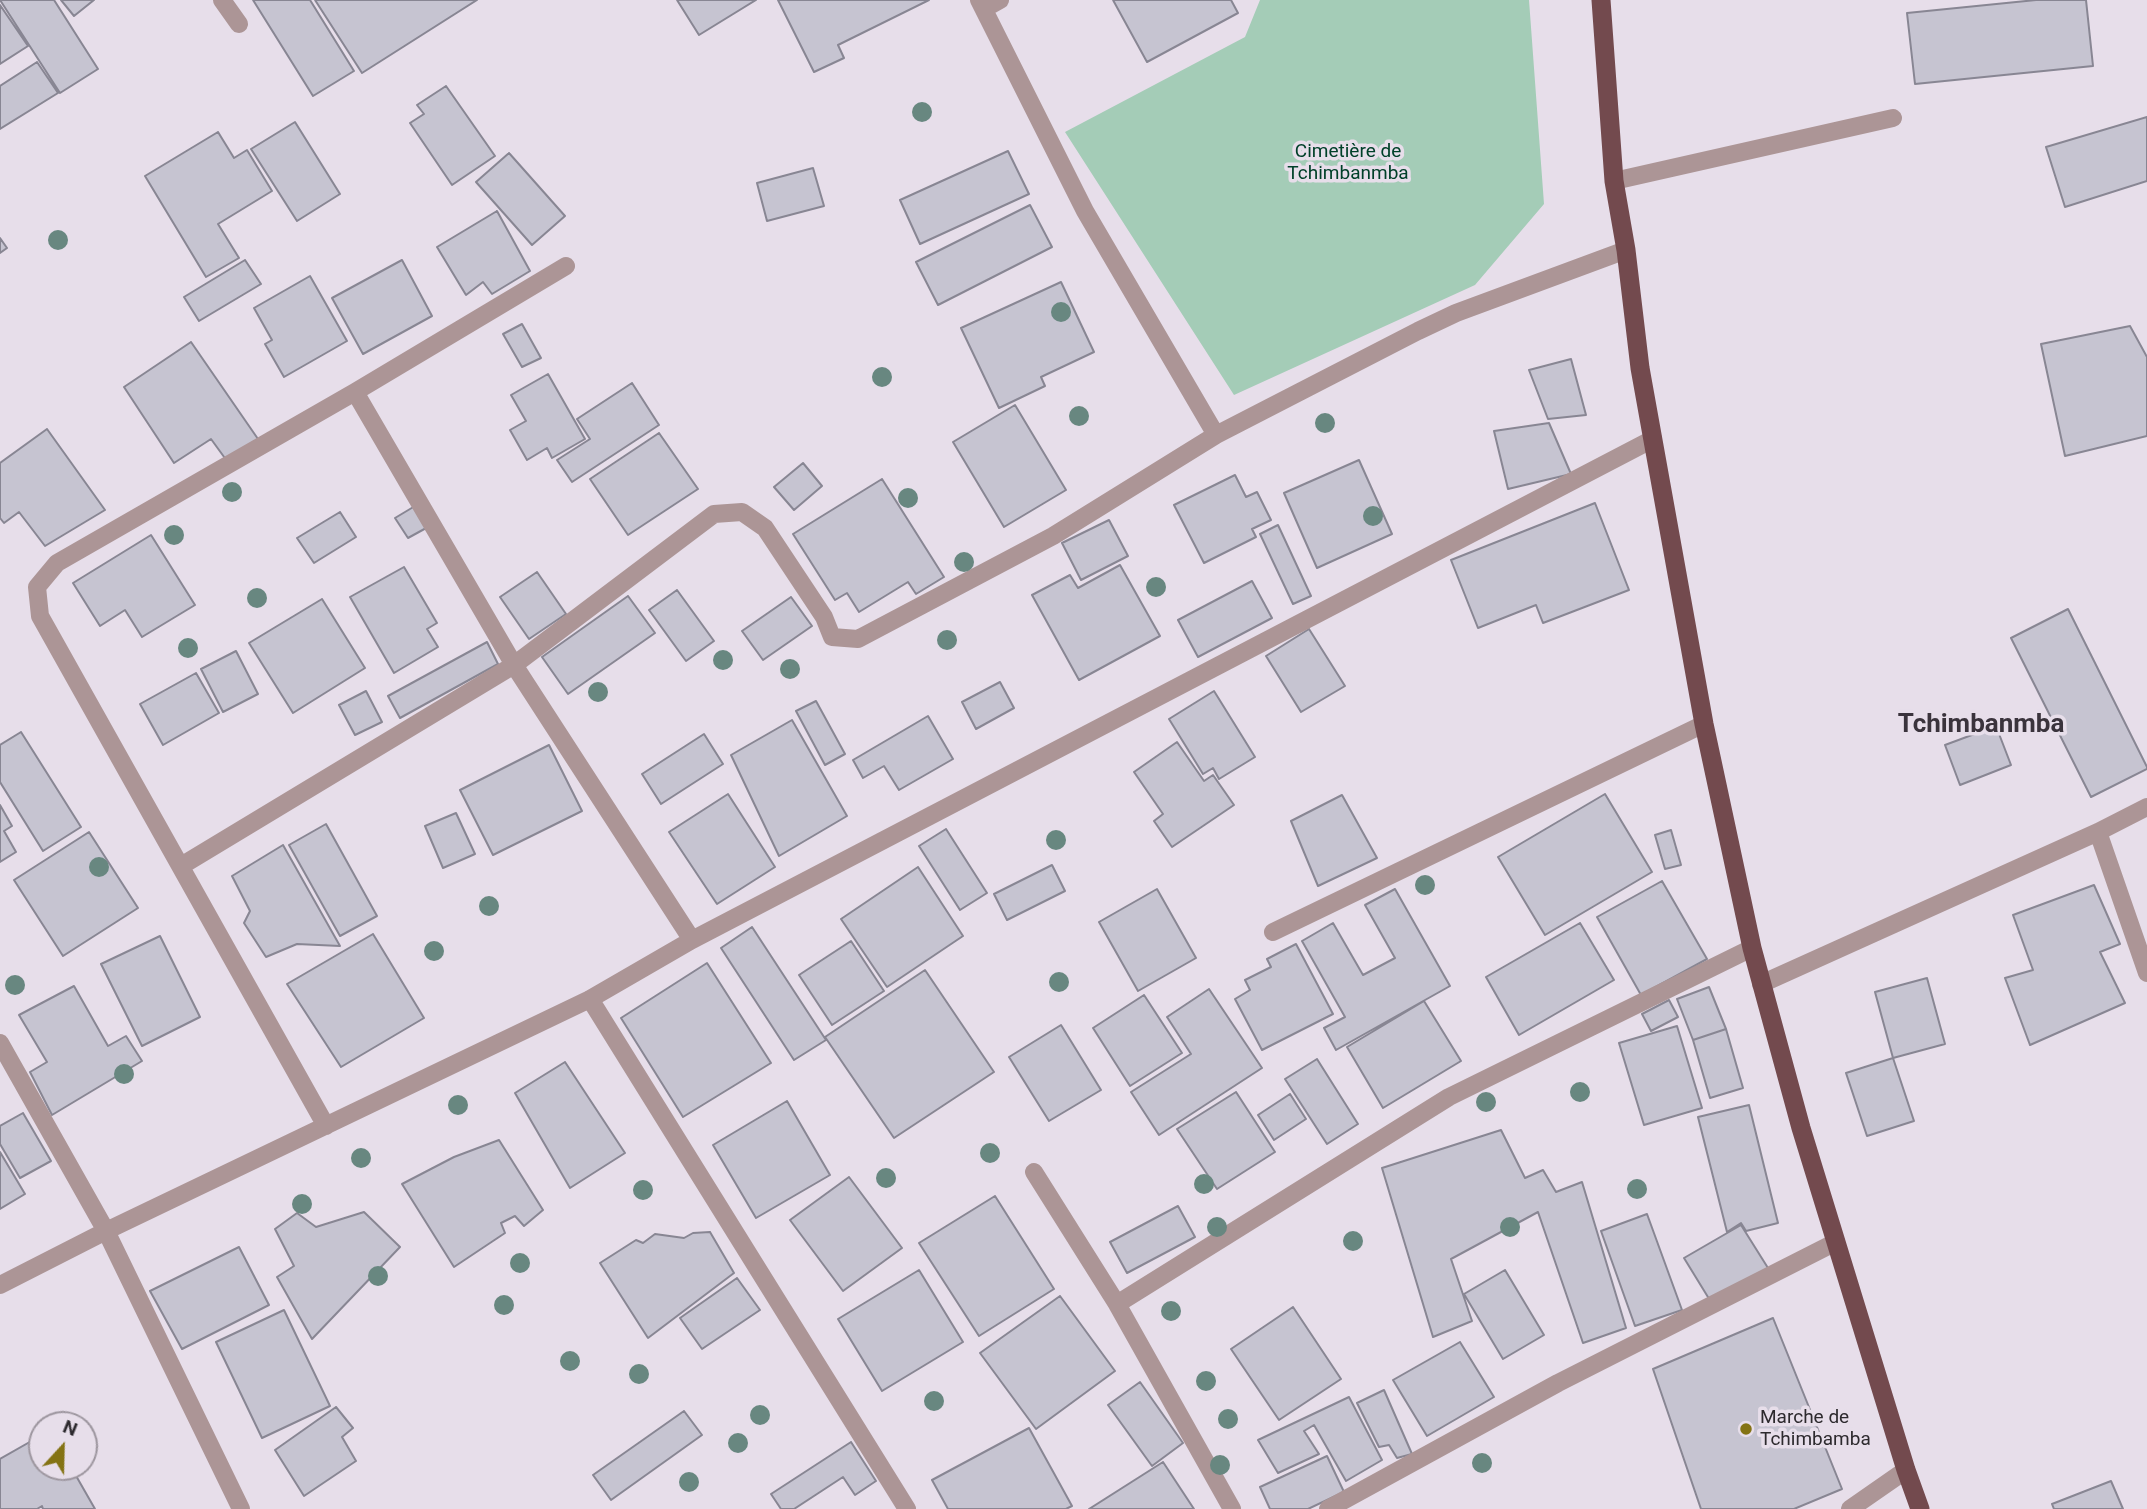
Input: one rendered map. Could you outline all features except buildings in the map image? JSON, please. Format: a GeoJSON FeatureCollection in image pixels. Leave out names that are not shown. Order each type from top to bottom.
{"type":"FeatureCollection","features":[{"type":"Feature","properties":{"kind":"highway"},"geometry":{"type":"LineString","coordinates":[[1601,0],[1614,181],[1626,250],[1640,369],[1704,724],[1761,984],[1801,1128],[1920,1509]]}},
{"type":"Feature","properties":{"kind":"street"},"geometry":{"type":"LineString","coordinates":[[222,0],[239,24]]}},
{"type":"Feature","properties":{"kind":"street"},"geometry":{"type":"LineString","coordinates":[[1000,0],[981,5],[1085,211],[1216,435]]}},
{"type":"Feature","properties":{"kind":"street"},"geometry":{"type":"LineString","coordinates":[[1614,181],[1893,118]]}},
{"type":"Feature","properties":{"kind":"street"},"geometry":{"type":"LineString","coordinates":[[181,866],[514,665],[714,514],[742,512],[765,528],[824,617],[832,637],[858,639],[1053,536],[1216,435],[1456,313],[1626,250]]}},
{"type":"Feature","properties":{"kind":"street"},"geometry":{"type":"LineString","coordinates":[[326,1126],[40,616],[37,587],[57,564],[355,392],[566,266]]}},
{"type":"Feature","properties":{"kind":"street"},"geometry":{"type":"LineString","coordinates":[[355,392],[514,665],[692,940]]}},
{"type":"Feature","properties":{"kind":"street"},"geometry":{"type":"LineString","coordinates":[[0,1285],[106,1231],[590,999],[692,940],[1653,439]]}},
{"type":"Feature","properties":{"kind":"street"},"geometry":{"type":"LineString","coordinates":[[1273,932],[1704,724]]}},
{"type":"Feature","properties":{"kind":"street"},"geometry":{"type":"LineString","coordinates":[[1761,984],[2098,832],[2147,807]]}},
{"type":"Feature","properties":{"kind":"street"},"geometry":{"type":"LineString","coordinates":[[2098,832],[2147,973]]}},
{"type":"Feature","properties":{"kind":"street"},"geometry":{"type":"LineString","coordinates":[[1117,1304],[1449,1097],[1752,948]]}},
{"type":"Feature","properties":{"kind":"street"},"geometry":{"type":"LineString","coordinates":[[590,999],[907,1509]]}},
{"type":"Feature","properties":{"kind":"street"},"geometry":{"type":"LineString","coordinates":[[0,1043],[106,1231],[241,1509]]}},
{"type":"Feature","properties":{"kind":"street"},"geometry":{"type":"LineString","coordinates":[[1034,1171],[1117,1304],[1232,1509]]}},
{"type":"Feature","properties":{"kind":"street"},"geometry":{"type":"LineString","coordinates":[[1328,1509],[1558,1383],[1836,1242]]}},
{"type":"Feature","properties":{"kind":"street"},"geometry":{"type":"LineString","coordinates":[[1850,1509],[1906,1470]]}},
{"type":"Feature","properties":{"kind":"green space","name":"Cimetière de Tchimbanmba"},"geometry":{"type":"Polygon","coordinates":[[[1260,0],[1529,0],[1544,204],[1475,285],[1234,395],[1065,132],[1245,37],[1260,0]]]}},
{"type":"Feature","properties":{"kind":"place","name":"Marche de Tchimbamba"},"geometry":{"type":"Point","coordinates":[1746,1429]}},
{"type":"Feature","properties":{"kind":"district","name":"Tchimbanmba"},"geometry":{"type":"Point","coordinates":[1981,725]}}]}
